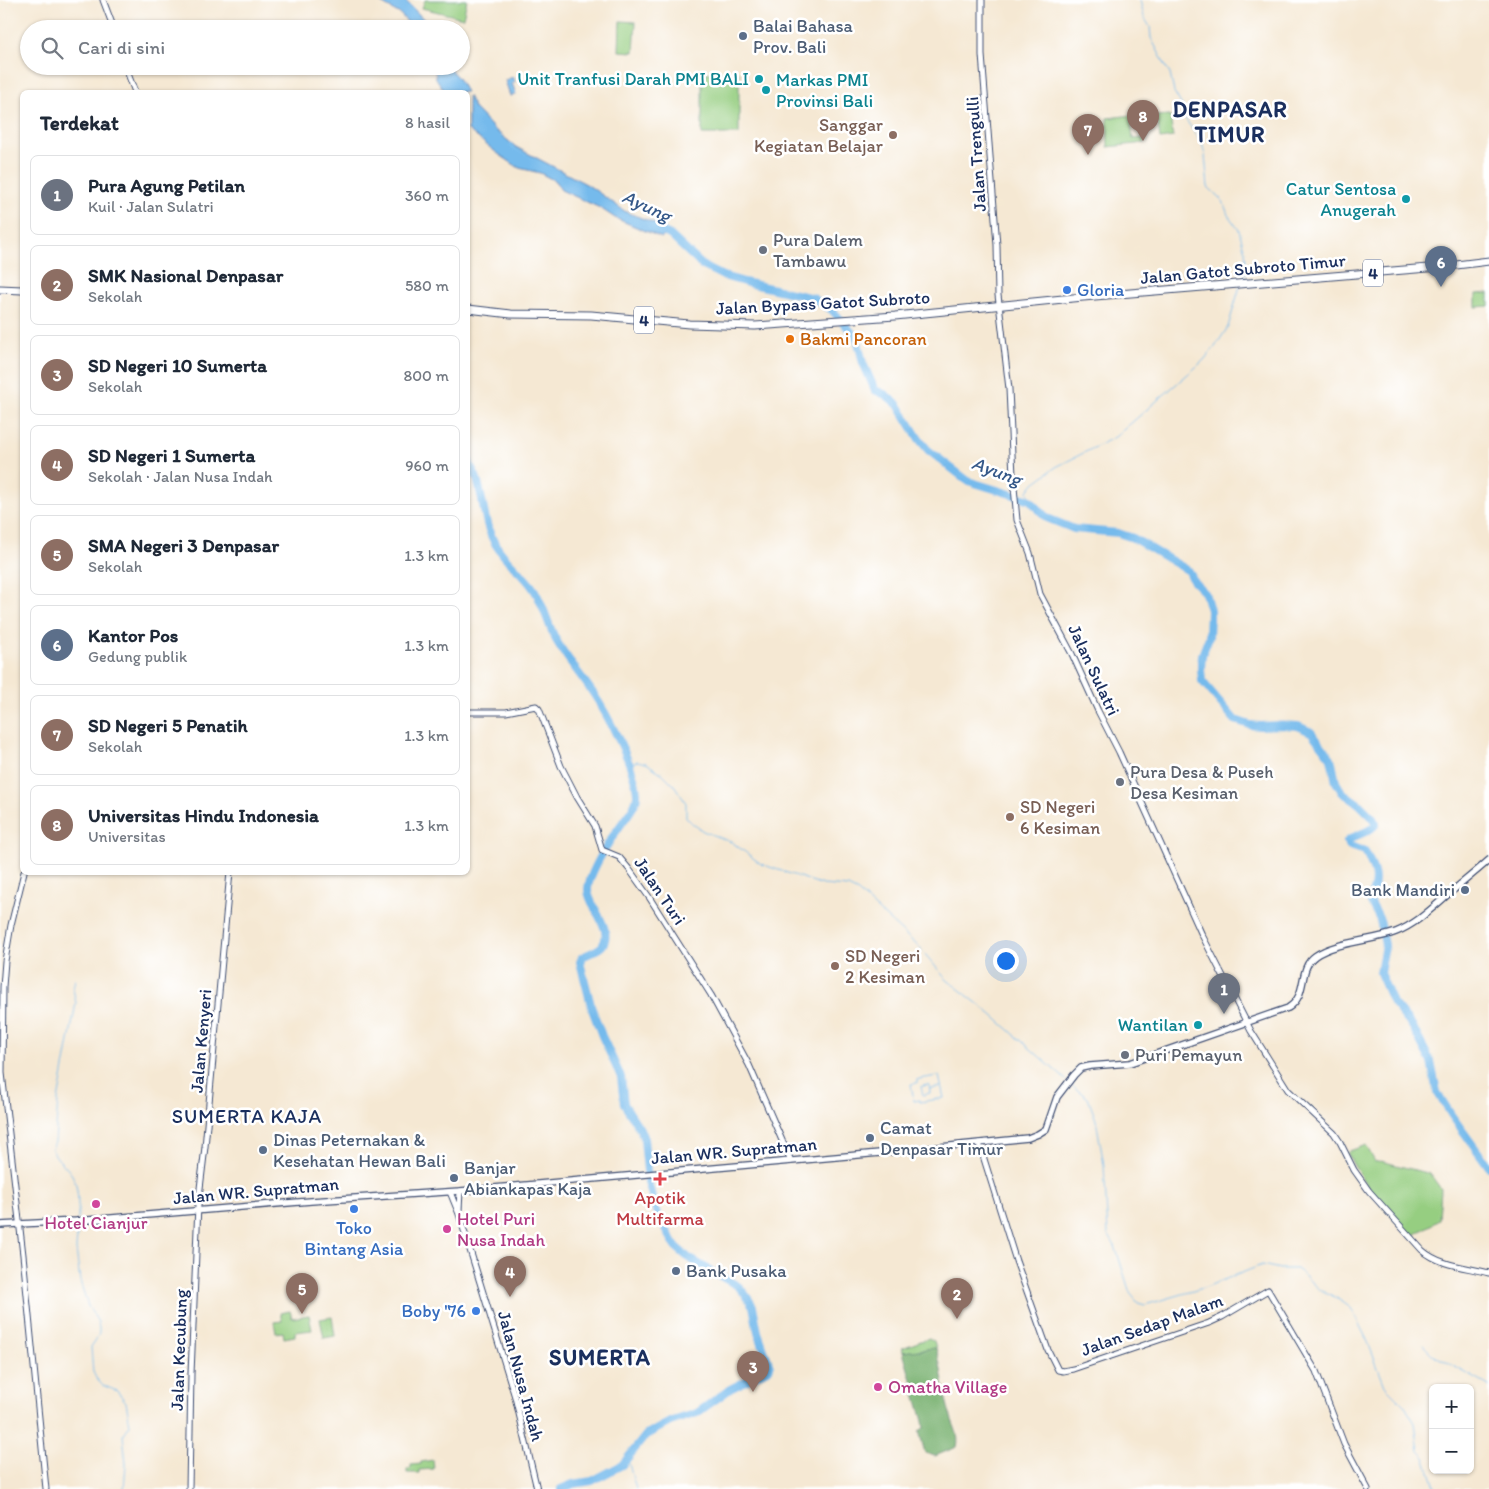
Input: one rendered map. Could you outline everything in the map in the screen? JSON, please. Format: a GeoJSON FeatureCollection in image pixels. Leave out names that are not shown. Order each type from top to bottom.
{"type":"FeatureCollection","features":[{"type":"Feature","properties":{"kind":"highway","name":"Jalan Gatot Subroto Timur"},"geometry":{"type":"LineString","coordinates":[[1000,306],[1489,261]]}},
{"type":"Feature","properties":{"kind":"highway"},"geometry":{"type":"LineString","coordinates":[[0,289],[20,290]]}},
{"type":"Feature","properties":{"kind":"highway","name":"Jalan Bypass Gatot Subroto"},"geometry":{"type":"LineString","coordinates":[[470,309],[511,314],[591,315],[728,326],[758,326],[1000,306]]}},
{"type":"Feature","properties":{"kind":"main road","name":"Jalan WR. Supratman"},"geometry":{"type":"LineString","coordinates":[[0,1225],[76,1222],[336,1199],[450,1192],[1022,1138],[1043,1132],[1056,1099],[1068,1082],[1085,1066],[1130,1064],[1282,1011],[1292,1005],[1301,991],[1308,964],[1317,954],[1387,935],[1405,928],[1423,917],[1489,860]]}},
{"type":"Feature","properties":{"kind":"street"},"geometry":{"type":"LineString","coordinates":[[103,0],[111,20]]}},
{"type":"Feature","properties":{"kind":"street","name":"Jalan Trengulli"},"geometry":{"type":"LineString","coordinates":[[982,0],[982,55],[1000,306]]}},
{"type":"Feature","properties":{"kind":"street"},"geometry":{"type":"LineString","coordinates":[[128,75],[134,90]]}},
{"type":"Feature","properties":{"kind":"street","name":"Jalan Sulatri"},"geometry":{"type":"LineString","coordinates":[[1000,306],[1009,389],[1016,512],[1020,530],[1030,553],[1040,594],[1077,664],[1202,935],[1246,1023],[1288,1090],[1334,1133],[1354,1170],[1372,1195],[1422,1250],[1443,1262],[1489,1273]]}},
{"type":"Feature","properties":{"kind":"street","name":"Jalan Turi"},"geometry":{"type":"LineString","coordinates":[[470,712],[506,712],[536,706],[539,709],[561,766],[595,826],[601,848],[604,852],[619,857],[629,868],[650,897],[712,995],[748,1065],[791,1160]]}},
{"type":"Feature","properties":{"kind":"street"},"geometry":{"type":"LineString","coordinates":[[23,875],[7,944],[2,987],[2,1073],[46,1489]]}},
{"type":"Feature","properties":{"kind":"street","name":"Jalan Kenyeri"},"geometry":{"type":"LineString","coordinates":[[198,1212],[206,1148],[230,875]]}},
{"type":"Feature","properties":{"kind":"street","name":"Jalan Sedap Malam"},"geometry":{"type":"LineString","coordinates":[[979,1143],[1016,1261],[1048,1350],[1058,1370],[1066,1371],[1209,1323],[1268,1290],[1316,1371],[1344,1444],[1368,1489]]}},
{"type":"Feature","properties":{"kind":"street","name":"Jalan Nusa Indah"},"geometry":{"type":"LineString","coordinates":[[459,1214],[460,1191]]}},
{"type":"Feature","properties":{"kind":"street","name":"Jalan Nusa Indah"},"geometry":{"type":"LineString","coordinates":[[450,1192],[459,1214],[513,1390],[537,1489]]}},
{"type":"Feature","properties":{"kind":"street","name":"Jalan Kecubung"},"geometry":{"type":"LineString","coordinates":[[189,1489],[192,1350],[198,1212]]}},
{"type":"Feature","properties":{"kind":"green space"},"geometry":{"type":"Polygon","coordinates":[[[425,0],[467,0],[463,18],[422,8],[425,0]]]}},
{"type":"Feature","properties":{"kind":"green space"},"geometry":{"type":"Polygon","coordinates":[[[620,21],[636,22],[634,52],[619,51],[620,21]]]}},
{"type":"Feature","properties":{"kind":"green space"},"geometry":{"type":"Polygon","coordinates":[[[739,72],[739,134],[702,134],[702,73],[739,72]]]}},
{"type":"Feature","properties":{"kind":"green space"},"geometry":{"type":"Polygon","coordinates":[[[1151,113],[1152,118],[1131,121],[1133,139],[1144,138],[1145,143],[1108,147],[1107,118],[1151,113]]]}},
{"type":"Feature","properties":{"kind":"green space"},"geometry":{"type":"Polygon","coordinates":[[[1170,115],[1173,137],[1160,139],[1157,116],[1170,115]]]}},
{"type":"Feature","properties":{"kind":"green space"},"geometry":{"type":"Polygon","coordinates":[[[1489,293],[1489,306],[1476,307],[1476,294],[1489,293]]]}},
{"type":"Feature","properties":{"kind":"green space"},"geometry":{"type":"Polygon","coordinates":[[[1366,1145],[1375,1162],[1381,1161],[1430,1174],[1441,1189],[1439,1220],[1411,1237],[1368,1186],[1347,1152],[1366,1145]]]}},
{"type":"Feature","properties":{"kind":"green space"},"geometry":{"type":"Polygon","coordinates":[[[290,1311],[292,1318],[309,1315],[312,1330],[295,1332],[295,1336],[284,1338],[283,1332],[276,1333],[274,1322],[282,1321],[280,1313],[290,1311]]]}},
{"type":"Feature","properties":{"kind":"green space"},"geometry":{"type":"Polygon","coordinates":[[[332,1317],[335,1336],[324,1338],[320,1319],[332,1317]]]}},
{"type":"Feature","properties":{"kind":"green space"},"geometry":{"type":"Polygon","coordinates":[[[929,1338],[934,1341],[936,1348],[903,1352],[902,1348],[929,1338]]]}},
{"type":"Feature","properties":{"kind":"green space"},"geometry":{"type":"Polygon","coordinates":[[[936,1348],[948,1409],[958,1443],[957,1447],[935,1456],[925,1453],[919,1431],[924,1428],[923,1421],[903,1352],[936,1348]]]}},
{"type":"Feature","properties":{"kind":"green space"},"geometry":{"type":"Polygon","coordinates":[[[433,1460],[434,1469],[419,1470],[419,1473],[407,1473],[407,1469],[411,1469],[411,1465],[433,1460]]]}},
{"type":"Feature","properties":{"kind":"water"},"geometry":{"type":"Polygon","coordinates":[[[376,0],[405,0],[424,20],[406,20],[400,14],[376,0]]]}},
{"type":"Feature","properties":{"kind":"water"},"geometry":{"type":"Polygon","coordinates":[[[436,75],[455,75],[465,90],[444,90],[436,75]]]}},
{"type":"Feature","properties":{"kind":"water"},"geometry":{"type":"Polygon","coordinates":[[[513,77],[515,82],[512,83],[516,94],[510,96],[505,80],[513,77]]]}},
{"type":"Feature","properties":{"kind":"water"},"geometry":{"type":"Polygon","coordinates":[[[470,100],[474,108],[495,130],[516,147],[588,185],[626,212],[652,222],[668,231],[662,238],[615,218],[600,208],[561,190],[555,181],[540,173],[519,168],[470,132],[470,100]]]}},
{"type":"Feature","properties":{"kind":"waterway"},"geometry":{"type":"LineString","coordinates":[[1140,0],[1144,17],[1150,27],[1151,38],[1170,74],[1174,92],[1184,109],[1186,120],[1202,143],[1208,187],[1223,201],[1228,215],[1239,230],[1245,252],[1247,270],[1243,280]]}},
{"type":"Feature","properties":{"kind":"waterway","name":"Ayung"},"geometry":{"type":"LineString","coordinates":[[657,229],[670,235],[703,266],[723,276],[813,298],[833,311],[857,338],[863,363],[875,390],[886,395],[898,405],[928,450],[968,481],[1030,500],[1047,518],[1074,529],[1118,533],[1133,538],[1189,571],[1194,582],[1205,593],[1210,610],[1209,637],[1202,655],[1202,681],[1235,720],[1260,726],[1298,726],[1311,732],[1331,758],[1336,782],[1342,792],[1359,804],[1376,824],[1370,830],[1347,842],[1350,846],[1365,851],[1375,875],[1374,887],[1369,899],[1380,920],[1385,945],[1380,973],[1393,1003],[1412,1026],[1431,1062],[1437,1092],[1489,1167]]}},
{"type":"Feature","properties":{"kind":"waterway"},"geometry":{"type":"LineString","coordinates":[[1030,500],[1028,491],[1034,483],[1056,467],[1115,437],[1203,361],[1228,327],[1240,286]]}},
{"type":"Feature","properties":{"kind":"waterway"},"geometry":{"type":"LineString","coordinates":[[470,463],[479,484],[486,520],[492,537],[500,551],[529,582],[536,593],[556,640],[593,693],[613,727],[626,755],[635,782],[637,798],[595,867],[589,884],[589,896],[603,925],[605,939],[602,946],[582,957],[580,962],[592,1009],[621,1077],[624,1104],[644,1139],[648,1182],[657,1214],[676,1247],[690,1259],[738,1286],[745,1294],[753,1306],[758,1332],[770,1366],[769,1369],[730,1389],[697,1413],[670,1422],[646,1435],[622,1465],[592,1481],[573,1484],[561,1489]]}},
{"type":"Feature","properties":{"kind":"waterway"},"geometry":{"type":"LineString","coordinates":[[630,765],[637,761],[646,763],[663,774],[674,785],[686,803],[686,817],[693,824],[703,831],[733,843],[761,864],[823,885],[848,887],[858,892],[919,947],[946,979],[991,1014],[1066,1080]]}},
{"type":"Feature","properties":{"kind":"waterway"},"geometry":{"type":"LineString","coordinates":[[75,979],[73,989],[76,1003],[58,1100],[55,1142],[52,1149],[70,1171],[76,1184],[78,1219]]}},
{"type":"Feature","properties":{"kind":"waterway"},"geometry":{"type":"LineString","coordinates":[[939,1076],[944,1098],[920,1102],[920,1100],[914,1101],[911,1084],[917,1083],[917,1080],[939,1076]]}},
{"type":"Feature","properties":{"kind":"waterway"},"geometry":{"type":"LineString","coordinates":[[929,1085],[930,1093],[923,1095],[921,1087],[929,1085]]}},
{"type":"Feature","properties":{"kind":"waterway"},"geometry":{"type":"LineString","coordinates":[[1071,1085],[1088,1098],[1096,1120],[1104,1165],[1108,1234],[1115,1246],[1130,1293],[1138,1303],[1145,1305],[1203,1288],[1262,1265],[1280,1269],[1296,1269],[1320,1290],[1351,1308],[1367,1340],[1385,1386],[1404,1405],[1415,1423],[1419,1451],[1425,1457],[1436,1489]]}},
{"type":"Feature","properties":{"kind":"waterway"},"geometry":{"type":"LineString","coordinates":[[930,1089],[941,1087]]}},
{"type":"Feature","properties":{"kind":"waterway"},"geometry":{"type":"LineString","coordinates":[[78,1223],[76,1249],[80,1281],[88,1306],[98,1322],[99,1329],[99,1334],[91,1347],[93,1372],[102,1385],[117,1391],[126,1402],[130,1425],[123,1435],[126,1464],[124,1489]]}},
{"type":"Feature","properties":{"kind":"waterway"},"geometry":{"type":"LineString","coordinates":[[1423,1345],[1432,1354],[1489,1386]]}},
{"type":"Feature","properties":{"kind":"waterway"},"geometry":{"type":"LineString","coordinates":[[627,1457],[636,1489]]}},
{"type":"Feature","properties":{"kind":"place","name":"Balai Bahasa Prov. Bali"},"geometry":{"type":"Point","coordinates":[743,36]}},
{"type":"Feature","properties":{"kind":"place","name":"Unit Tranfusi Darah PMI BALI"},"geometry":{"type":"Point","coordinates":[759,79]}},
{"type":"Feature","properties":{"kind":"place","name":"Markas PMI Provinsi Bali"},"geometry":{"type":"Point","coordinates":[766,90]}},
{"type":"Feature","properties":{"kind":"place","name":"Sanggar Kegiatan Belajar"},"geometry":{"type":"Point","coordinates":[893,135]}},
{"type":"Feature","properties":{"kind":"place","name":"Universitas Hindu Indonesia"},"geometry":{"type":"Point","coordinates":[1143,141]}},
{"type":"Feature","properties":{"kind":"place","name":"SD Negeri 5 Penatih"},"geometry":{"type":"Point","coordinates":[1088,155]}},
{"type":"Feature","properties":{"kind":"place","name":"Catur Sentosa Anugerah"},"geometry":{"type":"Point","coordinates":[1406,199]}},
{"type":"Feature","properties":{"kind":"place","name":"Pura Dalem Tambawu"},"geometry":{"type":"Point","coordinates":[763,250]}},
{"type":"Feature","properties":{"kind":"place","name":"Kantor Pos"},"geometry":{"type":"Point","coordinates":[1441,287]}},
{"type":"Feature","properties":{"kind":"place","name":"Gloria"},"geometry":{"type":"Point","coordinates":[1067,290]}},
{"type":"Feature","properties":{"kind":"place","name":"Bakmi Pancoran"},"geometry":{"type":"Point","coordinates":[790,339]}},
{"type":"Feature","properties":{"kind":"place","name":"Pura Desa & Puseh Desa Kesiman"},"geometry":{"type":"Point","coordinates":[1120,782]}},
{"type":"Feature","properties":{"kind":"place","name":"SD Negeri 6 Kesiman"},"geometry":{"type":"Point","coordinates":[1010,817]}},
{"type":"Feature","properties":{"kind":"place","name":"Bank Mandiri"},"geometry":{"type":"Point","coordinates":[1465,890]}},
{"type":"Feature","properties":{"kind":"place","name":"SD Negeri 2 Kesiman"},"geometry":{"type":"Point","coordinates":[835,966]}},
{"type":"Feature","properties":{"kind":"place","name":"Pura Agung Petilan"},"geometry":{"type":"Point","coordinates":[1224,1014]}},
{"type":"Feature","properties":{"kind":"place","name":"Wantilan"},"geometry":{"type":"Point","coordinates":[1198,1025]}},
{"type":"Feature","properties":{"kind":"place","name":"Puri Pemayun"},"geometry":{"type":"Point","coordinates":[1125,1055]}},
{"type":"Feature","properties":{"kind":"place","name":"Camat Denpasar Timur"},"geometry":{"type":"Point","coordinates":[870,1138]}},
{"type":"Feature","properties":{"kind":"place","name":"Dinas Peternakan & Kesehatan Hewan Bali"},"geometry":{"type":"Point","coordinates":[263,1150]}},
{"type":"Feature","properties":{"kind":"place","name":"Banjar Abiankapas Kaja"},"geometry":{"type":"Point","coordinates":[454,1178]}},
{"type":"Feature","properties":{"kind":"place","name":"Apotik Multifarma"},"geometry":{"type":"Point","coordinates":[660,1179]}},
{"type":"Feature","properties":{"kind":"place","name":"Hotel Cianjur"},"geometry":{"type":"Point","coordinates":[96,1204]}},
{"type":"Feature","properties":{"kind":"place","name":"Toko Bintang Asia"},"geometry":{"type":"Point","coordinates":[354,1209]}},
{"type":"Feature","properties":{"kind":"place","name":"Hotel Puri Nusa Indah"},"geometry":{"type":"Point","coordinates":[447,1229]}},
{"type":"Feature","properties":{"kind":"place","name":"Bank Pusaka"},"geometry":{"type":"Point","coordinates":[676,1271]}},
{"type":"Feature","properties":{"kind":"place","name":"SD Negeri 1 Sumerta"},"geometry":{"type":"Point","coordinates":[510,1297]}},
{"type":"Feature","properties":{"kind":"place","name":"Boby '76"},"geometry":{"type":"Point","coordinates":[476,1311]}},
{"type":"Feature","properties":{"kind":"place","name":"SMA Negeri 3 Denpasar"},"geometry":{"type":"Point","coordinates":[302,1314]}},
{"type":"Feature","properties":{"kind":"place","name":"SMK Nasional Denpasar"},"geometry":{"type":"Point","coordinates":[957,1319]}},
{"type":"Feature","properties":{"kind":"place","name":"Omatha Village"},"geometry":{"type":"Point","coordinates":[878,1387]}},
{"type":"Feature","properties":{"kind":"place","name":"SD Negeri 10 Sumerta"},"geometry":{"type":"Point","coordinates":[753,1392]}},
{"type":"Feature","properties":{"kind":"district","name":"DENPASAR TIMUR"},"geometry":{"type":"Point","coordinates":[1230,122]}},
{"type":"Feature","properties":{"kind":"district","name":"SUMERTA KAJA"},"geometry":{"type":"Point","coordinates":[247,1116]}},
{"type":"Feature","properties":{"kind":"district","name":"SUMERTA"},"geometry":{"type":"Point","coordinates":[600,1357]}}]}
